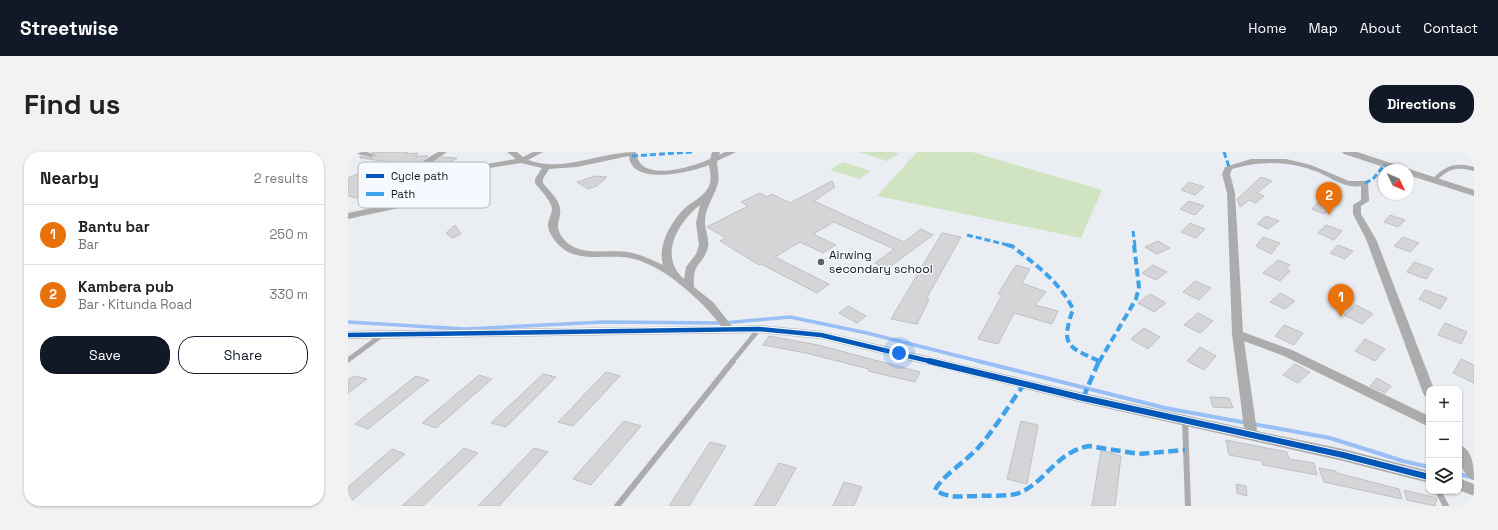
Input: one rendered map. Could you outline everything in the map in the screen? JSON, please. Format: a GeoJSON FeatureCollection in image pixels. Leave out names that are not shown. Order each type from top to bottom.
{"type":"FeatureCollection","features":[{"type":"Feature","properties":{"kind":"street"},"geometry":{"type":"LineString","coordinates":[[352,152],[371,155]]}},
{"type":"Feature","properties":{"kind":"street"},"geometry":{"type":"LineString","coordinates":[[427,162],[443,152]]}},
{"type":"Feature","properties":{"kind":"street"},"geometry":{"type":"LineString","coordinates":[[511,152],[523,160],[547,166],[577,165],[632,152],[635,165],[645,170],[654,172],[688,170],[714,156],[732,152]]}},
{"type":"Feature","properties":{"kind":"street"},"geometry":{"type":"LineString","coordinates":[[490,166],[523,160],[539,152]]}},
{"type":"Feature","properties":{"kind":"street"},"geometry":{"type":"LineString","coordinates":[[1347,152],[1384,164]]}},
{"type":"Feature","properties":{"kind":"street"},"geometry":{"type":"LineString","coordinates":[[689,287],[689,270],[703,247],[700,217],[715,180],[714,156]]}},
{"type":"Feature","properties":{"kind":"street"},"geometry":{"type":"LineString","coordinates":[[1251,434],[1238,334],[1231,194],[1226,174],[1229,167],[1246,162],[1268,160],[1307,166],[1321,170],[1349,184],[1365,183],[1365,201],[1357,204],[1358,214],[1371,239],[1426,386]]}},
{"type":"Feature","properties":{"kind":"street"},"geometry":{"type":"LineString","coordinates":[[547,166],[539,179],[539,183],[554,203],[556,209],[552,226],[563,246],[576,252],[635,257],[672,274],[714,309],[729,329]]}},
{"type":"Feature","properties":{"kind":"street"},"geometry":{"type":"LineString","coordinates":[[1414,174],[1474,193]]}},
{"type":"Feature","properties":{"kind":"street"},"geometry":{"type":"LineString","coordinates":[[672,274],[667,261],[666,250],[670,238],[689,208],[709,193]]}},
{"type":"Feature","properties":{"kind":"street"},"geometry":{"type":"LineString","coordinates":[[348,216],[386,208]]}},
{"type":"Feature","properties":{"kind":"street"},"geometry":{"type":"LineString","coordinates":[[348,335],[729,329],[759,329],[821,335],[1083,398],[1185,419],[1343,455],[1426,476]]}},
{"type":"Feature","properties":{"kind":"street"},"geometry":{"type":"LineString","coordinates":[[1238,334],[1288,353],[1426,421]]}},
{"type":"Feature","properties":{"kind":"street"},"geometry":{"type":"LineString","coordinates":[[1462,455],[1474,474]]}},
{"type":"Feature","properties":{"kind":"street"},"geometry":{"type":"LineString","coordinates":[[1462,485],[1474,490]]}},
{"type":"Feature","properties":{"kind":"lane"},"geometry":{"type":"LineString","coordinates":[[1434,180],[1449,166],[1454,164],[1474,169]]}},
{"type":"Feature","properties":{"kind":"lane"},"geometry":{"type":"LineString","coordinates":[[617,506],[759,329]]}},
{"type":"Feature","properties":{"kind":"lane"},"geometry":{"type":"LineString","coordinates":[[348,360],[384,334]]}},
{"type":"Feature","properties":{"kind":"lane"},"geometry":{"type":"LineString","coordinates":[[1185,419],[1188,506]]}},
{"type":"Feature","properties":{"kind":"lane"},"geometry":{"type":"LineString","coordinates":[[1440,494],[1446,506]]}},
{"type":"Feature","properties":{"kind":"green space"},"geometry":{"type":"Polygon","coordinates":[[[859,152],[894,152],[899,154],[887,161],[859,152]]]}},
{"type":"Feature","properties":{"kind":"green space"},"geometry":{"type":"Polygon","coordinates":[[[917,152],[972,152],[1102,190],[1081,238],[877,196],[917,152]]]}},
{"type":"Feature","properties":{"kind":"green space"},"geometry":{"type":"Polygon","coordinates":[[[843,162],[871,171],[859,179],[830,170],[843,162]]]}},
{"type":"Feature","properties":{"kind":"building"},"geometry":{"type":"Polygon","coordinates":[[[371,152],[408,152],[406,154],[418,153],[415,156],[428,156],[419,162],[391,162],[360,158],[360,156],[372,158],[376,155],[371,152]]]}},
{"type":"Feature","properties":{"kind":"building"},"geometry":{"type":"Polygon","coordinates":[[[442,157],[457,158],[451,162],[435,162],[442,157]]]}},
{"type":"Feature","properties":{"kind":"building"},"geometry":{"type":"Polygon","coordinates":[[[358,174],[358,198],[348,196],[348,178],[358,174]]]}},
{"type":"Feature","properties":{"kind":"building"},"geometry":{"type":"Polygon","coordinates":[[[595,176],[607,177],[597,186],[588,189],[577,182],[595,176]]]}},
{"type":"Feature","properties":{"kind":"building"},"geometry":{"type":"Polygon","coordinates":[[[1261,177],[1272,181],[1257,193],[1264,196],[1256,203],[1249,200],[1240,207],[1237,199],[1261,177]]]}},
{"type":"Feature","properties":{"kind":"building"},"geometry":{"type":"Polygon","coordinates":[[[832,181],[835,187],[814,201],[904,242],[921,229],[933,235],[887,269],[875,263],[894,249],[834,222],[813,234],[836,245],[823,253],[800,242],[775,257],[829,284],[817,293],[761,264],[759,265],[720,241],[726,238],[707,227],[748,206],[741,202],[760,193],[767,197],[772,194],[790,203],[832,181]]]}},
{"type":"Feature","properties":{"kind":"building"},"geometry":{"type":"Polygon","coordinates":[[[1189,182],[1204,187],[1195,195],[1181,190],[1189,182]]]}},
{"type":"Feature","properties":{"kind":"building"},"geometry":{"type":"Polygon","coordinates":[[[1189,201],[1204,206],[1195,215],[1180,209],[1189,201]]]}},
{"type":"Feature","properties":{"kind":"building"},"geometry":{"type":"Polygon","coordinates":[[[1319,201],[1332,206],[1324,214],[1312,209],[1319,201]]]}},
{"type":"Feature","properties":{"kind":"building"},"geometry":{"type":"Polygon","coordinates":[[[1390,215],[1405,220],[1398,227],[1384,222],[1390,215]]]}},
{"type":"Feature","properties":{"kind":"building"},"geometry":{"type":"Polygon","coordinates":[[[1266,216],[1279,221],[1268,229],[1257,224],[1266,216]]]}},
{"type":"Feature","properties":{"kind":"building"},"geometry":{"type":"Polygon","coordinates":[[[1190,223],[1205,229],[1196,238],[1181,232],[1190,223]]]}},
{"type":"Feature","properties":{"kind":"building"},"geometry":{"type":"Polygon","coordinates":[[[455,225],[461,234],[452,238],[446,233],[455,225]]]}},
{"type":"Feature","properties":{"kind":"building"},"geometry":{"type":"Polygon","coordinates":[[[1326,225],[1342,231],[1334,240],[1318,233],[1326,225]]]}},
{"type":"Feature","properties":{"kind":"building"},"geometry":{"type":"Polygon","coordinates":[[[942,233],[961,237],[926,299],[929,299],[917,324],[891,319],[942,233]]]}},
{"type":"Feature","properties":{"kind":"building"},"geometry":{"type":"Polygon","coordinates":[[[1263,237],[1280,243],[1271,254],[1256,246],[1263,237]]]}},
{"type":"Feature","properties":{"kind":"building"},"geometry":{"type":"Polygon","coordinates":[[[1403,237],[1419,243],[1410,252],[1394,246],[1403,237]]]}},
{"type":"Feature","properties":{"kind":"building"},"geometry":{"type":"Polygon","coordinates":[[[1158,241],[1170,248],[1157,254],[1145,247],[1158,241]]]}},
{"type":"Feature","properties":{"kind":"building"},"geometry":{"type":"Polygon","coordinates":[[[1338,245],[1353,251],[1345,259],[1330,253],[1338,245]]]}},
{"type":"Feature","properties":{"kind":"building"},"geometry":{"type":"Polygon","coordinates":[[[1278,260],[1290,265],[1286,269],[1290,271],[1280,281],[1263,273],[1278,260]]]}},
{"type":"Feature","properties":{"kind":"building"},"geometry":{"type":"Polygon","coordinates":[[[1414,262],[1433,269],[1426,279],[1407,272],[1414,262]]]}},
{"type":"Feature","properties":{"kind":"building"},"geometry":{"type":"Polygon","coordinates":[[[1016,265],[1030,269],[1022,283],[1046,292],[1035,305],[1058,311],[1052,324],[1014,313],[998,344],[978,339],[1002,295],[998,294],[1016,265]]]}},
{"type":"Feature","properties":{"kind":"building"},"geometry":{"type":"Polygon","coordinates":[[[1153,265],[1167,272],[1156,280],[1142,273],[1153,265]]]}},
{"type":"Feature","properties":{"kind":"building"},"geometry":{"type":"Polygon","coordinates":[[[1195,281],[1211,288],[1199,300],[1183,292],[1195,281]]]}},
{"type":"Feature","properties":{"kind":"building"},"geometry":{"type":"Polygon","coordinates":[[[1425,290],[1447,298],[1440,309],[1419,299],[1425,290]]]}},
{"type":"Feature","properties":{"kind":"building"},"geometry":{"type":"Polygon","coordinates":[[[1280,293],[1295,301],[1285,309],[1270,302],[1280,293]]]}},
{"type":"Feature","properties":{"kind":"building"},"geometry":{"type":"Polygon","coordinates":[[[1150,294],[1166,303],[1154,312],[1138,303],[1150,294]]]}},
{"type":"Feature","properties":{"kind":"building"},"geometry":{"type":"Polygon","coordinates":[[[1356,305],[1373,314],[1362,324],[1344,315],[1356,305]]]}},
{"type":"Feature","properties":{"kind":"building"},"geometry":{"type":"Polygon","coordinates":[[[848,306],[866,316],[857,323],[839,313],[848,306]]]}},
{"type":"Feature","properties":{"kind":"building"},"geometry":{"type":"Polygon","coordinates":[[[1198,313],[1213,321],[1200,333],[1184,325],[1198,313]]]}},
{"type":"Feature","properties":{"kind":"building"},"geometry":{"type":"Polygon","coordinates":[[[1445,323],[1467,332],[1461,344],[1438,335],[1445,323]]]}},
{"type":"Feature","properties":{"kind":"building"},"geometry":{"type":"Polygon","coordinates":[[[1284,325],[1303,333],[1294,345],[1275,336],[1284,325]]]}},
{"type":"Feature","properties":{"kind":"building"},"geometry":{"type":"Polygon","coordinates":[[[1144,328],[1160,337],[1148,349],[1131,339],[1144,328]]]}},
{"type":"Feature","properties":{"kind":"building"},"geometry":{"type":"Polygon","coordinates":[[[769,336],[818,345],[920,372],[915,382],[868,371],[869,369],[806,353],[763,345],[769,336]]]}},
{"type":"Feature","properties":{"kind":"building"},"geometry":{"type":"Polygon","coordinates":[[[1365,339],[1385,349],[1375,361],[1355,351],[1365,339]]]}},
{"type":"Feature","properties":{"kind":"building"},"geometry":{"type":"Polygon","coordinates":[[[1200,347],[1216,356],[1204,370],[1187,361],[1200,347]]]}},
{"type":"Feature","properties":{"kind":"building"},"geometry":{"type":"Polygon","coordinates":[[[1461,359],[1474,365],[1474,383],[1453,373],[1461,359]]]}},
{"type":"Feature","properties":{"kind":"building"},"geometry":{"type":"Polygon","coordinates":[[[1295,364],[1310,372],[1298,383],[1283,375],[1295,364]]]}},
{"type":"Feature","properties":{"kind":"building"},"geometry":{"type":"Polygon","coordinates":[[[606,372],[620,376],[573,426],[558,422],[606,372]]]}},
{"type":"Feature","properties":{"kind":"building"},"geometry":{"type":"Polygon","coordinates":[[[543,374],[556,377],[506,427],[491,423],[543,374]]]}},
{"type":"Feature","properties":{"kind":"building"},"geometry":{"type":"Polygon","coordinates":[[[479,375],[492,379],[436,428],[422,423],[479,375]]]}},
{"type":"Feature","properties":{"kind":"building"},"geometry":{"type":"Polygon","coordinates":[[[354,376],[367,379],[348,393],[348,380],[354,376]]]}},
{"type":"Feature","properties":{"kind":"building"},"geometry":{"type":"Polygon","coordinates":[[[416,376],[429,380],[368,429],[355,424],[416,376]]]}},
{"type":"Feature","properties":{"kind":"building"},"geometry":{"type":"Polygon","coordinates":[[[1377,378],[1391,386],[1385,393],[1370,386],[1377,378]]]}},
{"type":"Feature","properties":{"kind":"building"},"geometry":{"type":"Polygon","coordinates":[[[1210,397],[1229,398],[1233,408],[1213,407],[1210,397]]]}},
{"type":"Feature","properties":{"kind":"building"},"geometry":{"type":"Polygon","coordinates":[[[624,421],[641,426],[591,485],[573,479],[624,421]]]}},
{"type":"Feature","properties":{"kind":"building"},"geometry":{"type":"Polygon","coordinates":[[[1021,421],[1038,425],[1027,484],[1007,479],[1021,421]]]}},
{"type":"Feature","properties":{"kind":"building"},"geometry":{"type":"Polygon","coordinates":[[[1226,440],[1287,452],[1289,459],[1314,463],[1317,475],[1263,465],[1262,461],[1229,455],[1226,440]]]}},
{"type":"Feature","properties":{"kind":"building"},"geometry":{"type":"Polygon","coordinates":[[[710,442],[726,446],[689,506],[669,506],[710,442]]]}},
{"type":"Feature","properties":{"kind":"building"},"geometry":{"type":"Polygon","coordinates":[[[464,448],[478,453],[423,506],[402,506],[464,448]]]}},
{"type":"Feature","properties":{"kind":"building"},"geometry":{"type":"Polygon","coordinates":[[[534,448],[548,452],[499,506],[478,506],[534,448]]]}},
{"type":"Feature","properties":{"kind":"building"},"geometry":{"type":"Polygon","coordinates":[[[392,449],[405,454],[348,504],[348,487],[392,449]]]}},
{"type":"Feature","properties":{"kind":"building"},"geometry":{"type":"Polygon","coordinates":[[[1101,450],[1121,456],[1115,506],[1092,506],[1101,450]]]}},
{"type":"Feature","properties":{"kind":"building"},"geometry":{"type":"Polygon","coordinates":[[[779,463],[796,468],[775,506],[754,506],[779,463]]]}},
{"type":"Feature","properties":{"kind":"building"},"geometry":{"type":"Polygon","coordinates":[[[1319,468],[1336,471],[1337,473],[1399,489],[1402,499],[1324,482],[1319,468]]]}},
{"type":"Feature","properties":{"kind":"building"},"geometry":{"type":"Polygon","coordinates":[[[844,482],[862,487],[854,506],[833,506],[844,482]]]}},
{"type":"Feature","properties":{"kind":"building"},"geometry":{"type":"Polygon","coordinates":[[[1236,484],[1246,486],[1247,496],[1237,493],[1236,484]]]}},
{"type":"Feature","properties":{"kind":"building"},"geometry":{"type":"Polygon","coordinates":[[[1404,490],[1437,498],[1435,506],[1407,500],[1404,490]]]}},
{"type":"Feature","properties":{"kind":"waterway"},"geometry":{"type":"LineString","coordinates":[[348,322],[465,329],[604,322],[724,323],[790,317],[867,333],[982,362]]}},
{"type":"Feature","properties":{"kind":"waterway"},"geometry":{"type":"LineString","coordinates":[[978,361],[1165,408],[1330,438],[1403,461],[1426,466]]}},
{"type":"Feature","properties":{"kind":"waterway"},"geometry":{"type":"LineString","coordinates":[[1462,475],[1474,478]]}},
{"type":"Feature","properties":{"kind":"marked path"},"geometry":{"type":"LineString","coordinates":[[632,156],[692,152]]}},
{"type":"Feature","properties":{"kind":"marked path"},"geometry":{"type":"LineString","coordinates":[[1224,152],[1229,167]]}},
{"type":"Feature","properties":{"kind":"marked path"},"geometry":{"type":"LineString","coordinates":[[1365,183],[1373,179],[1378,173]]}},
{"type":"Feature","properties":{"kind":"marked path"},"geometry":{"type":"LineString","coordinates":[[1083,398],[1099,361],[1136,299],[1139,287],[1133,231]]}},
{"type":"Feature","properties":{"kind":"marked path"},"geometry":{"type":"LineString","coordinates":[[967,235],[1012,246],[1055,281],[1066,295],[1073,309],[1066,328],[1069,342],[1083,354],[1099,361]]}},
{"type":"Feature","properties":{"kind":"marked path"},"geometry":{"type":"LineString","coordinates":[[1025,383],[978,448],[959,467],[939,482],[935,490],[947,497],[1017,494],[1032,485],[1064,455],[1089,446],[1097,446],[1139,454],[1185,450]]}},
{"type":"Feature","properties":{"kind":"cycle path"},"geometry":{"type":"LineString","coordinates":[[348,335],[759,329],[821,335],[1083,398],[1343,455],[1426,476]]}},
{"type":"Feature","properties":{"kind":"place","name":"Kambera pub"},"geometry":{"type":"Point","coordinates":[1329,215]}},
{"type":"Feature","properties":{"kind":"place","name":"Airwing secondary school"},"geometry":{"type":"Point","coordinates":[821,262]}},
{"type":"Feature","properties":{"kind":"place","name":"Bantu bar"},"geometry":{"type":"Point","coordinates":[1341,317]}}]}
